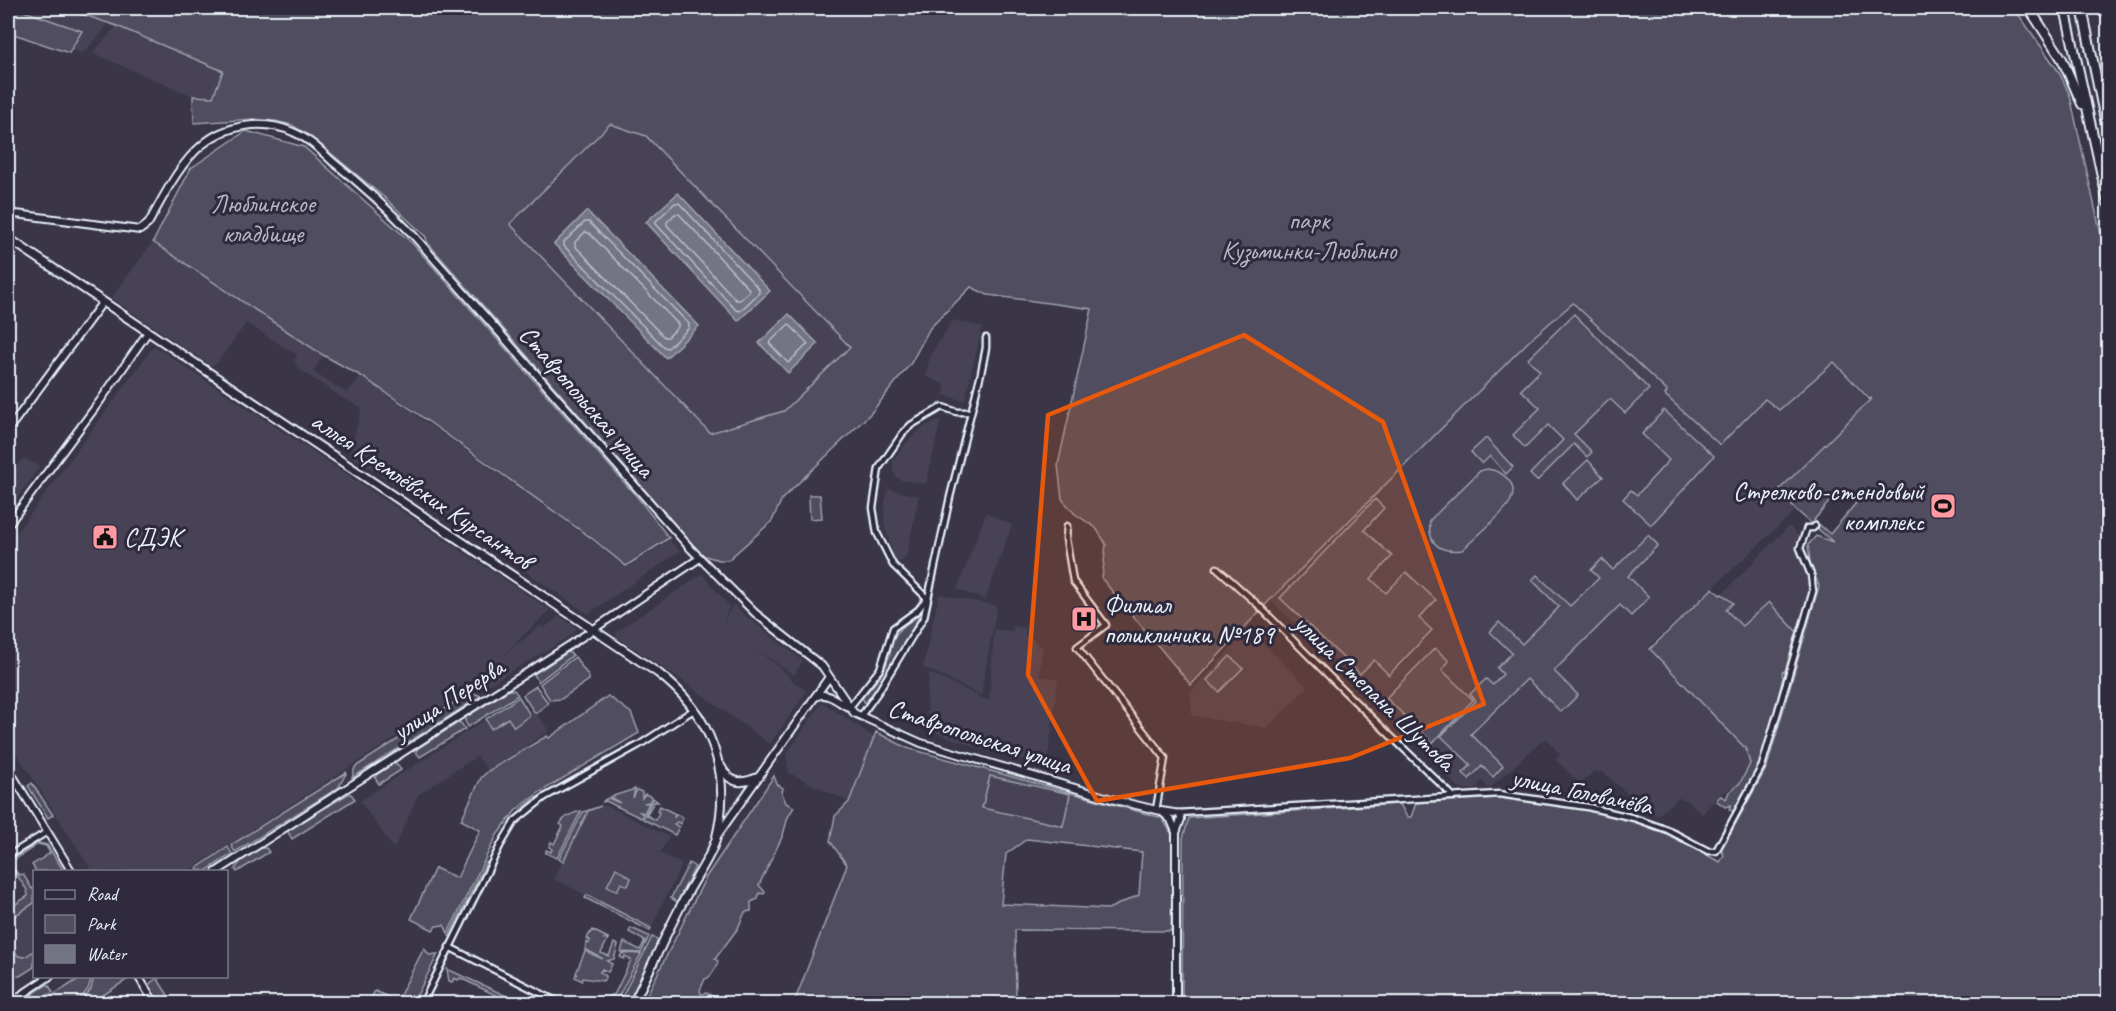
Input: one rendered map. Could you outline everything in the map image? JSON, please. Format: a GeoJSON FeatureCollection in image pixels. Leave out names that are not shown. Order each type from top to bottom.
{"type":"FeatureCollection","features":[{"type":"Feature","properties":{"kind":"main road"},"geometry":{"type":"LineString","coordinates":[[2029,8],[2071,77],[2096,148]]}},
{"type":"Feature","properties":{"kind":"main road"},"geometry":{"type":"LineString","coordinates":[[2065,8],[2109,203]]}},
{"type":"Feature","properties":{"kind":"main road"},"geometry":{"type":"LineString","coordinates":[[2082,8],[2109,134]]}},
{"type":"Feature","properties":{"kind":"main road"},"geometry":{"type":"LineString","coordinates":[[2098,8],[2109,15]]}},
{"type":"Feature","properties":{"kind":"main road","name":"аллея Кремлёвских Курсантов"},"geometry":{"type":"LineString","coordinates":[[8,238],[676,686],[695,709],[710,736],[718,760],[720,802],[716,838]]}},
{"type":"Feature","properties":{"kind":"main road"},"geometry":{"type":"LineString","coordinates":[[718,760],[726,775],[737,782],[759,777]]}},
{"type":"Feature","properties":{"kind":"main road"},"geometry":{"type":"LineString","coordinates":[[633,1004],[716,838]]}},
{"type":"Feature","properties":{"kind":"street","name":"Ставропольская улица"},"geometry":{"type":"LineString","coordinates":[[8,213],[140,230],[147,224],[188,159],[211,138],[229,129],[253,125],[291,131],[319,150],[365,189],[430,252],[700,558],[744,603],[822,666],[849,708],[861,717],[921,743],[1159,811],[1176,813]]}},
{"type":"Feature","properties":{"kind":"street"},"geometry":{"type":"LineString","coordinates":[[8,430],[102,303]]}},
{"type":"Feature","properties":{"kind":"street"},"geometry":{"type":"LineString","coordinates":[[8,525],[148,332]]}},
{"type":"Feature","properties":{"kind":"street"},"geometry":{"type":"LineString","coordinates":[[861,717],[924,617],[970,412],[974,406],[986,338]]}},
{"type":"Feature","properties":{"kind":"street"},"geometry":{"type":"LineString","coordinates":[[927,598],[894,567],[881,543],[873,508],[879,468],[911,425],[942,407],[957,412],[970,412]]}},
{"type":"Feature","properties":{"kind":"street"},"geometry":{"type":"LineString","coordinates":[[1067,526],[1066,539],[1073,581],[1106,625],[1077,647],[1165,758],[1159,811]]}},
{"type":"Feature","properties":{"kind":"street","name":"улица Головачёва"},"geometry":{"type":"LineString","coordinates":[[1176,813],[1499,794],[1588,807],[1634,818],[1668,830],[1708,851],[1716,850],[1762,766],[1813,591],[1811,576],[1800,548],[1807,528],[1815,526]]}},
{"type":"Feature","properties":{"kind":"street","name":"улица Перерва"},"geometry":{"type":"LineString","coordinates":[[219,870],[700,558]]}},
{"type":"Feature","properties":{"kind":"street","name":"улица Степана Шутова"},"geometry":{"type":"LineString","coordinates":[[1217,568],[1257,604],[1453,796]]}},
{"type":"Feature","properties":{"kind":"street"},"geometry":{"type":"LineString","coordinates":[[814,698],[826,695],[849,708],[880,669],[893,628],[918,609],[927,598]]}},
{"type":"Feature","properties":{"kind":"street"},"geometry":{"type":"LineString","coordinates":[[716,838],[830,677]]}},
{"type":"Feature","properties":{"kind":"street"},"geometry":{"type":"LineString","coordinates":[[422,1004],[500,846],[515,821],[545,797],[639,745],[695,709]]}},
{"type":"Feature","properties":{"kind":"street"},"geometry":{"type":"LineString","coordinates":[[8,768],[71,870]]}},
{"type":"Feature","properties":{"kind":"street","name":"Ставропольская улица"},"geometry":{"type":"LineString","coordinates":[[1159,811],[1171,820]]}},
{"type":"Feature","properties":{"kind":"street"},"geometry":{"type":"LineString","coordinates":[[1176,833],[1171,820],[1171,814],[1176,813],[1181,817],[1176,833],[1176,1004]]}},
{"type":"Feature","properties":{"kind":"street","name":"улица Головачёва"},"geometry":{"type":"LineString","coordinates":[[1180,821],[1189,814]]}},
{"type":"Feature","properties":{"kind":"street"},"geometry":{"type":"LineString","coordinates":[[1171,820],[1174,823],[1180,821]]}},
{"type":"Feature","properties":{"kind":"street"},"geometry":{"type":"LineString","coordinates":[[8,856],[47,832]]}},
{"type":"Feature","properties":{"kind":"street"},"geometry":{"type":"LineString","coordinates":[[449,947],[562,1004]]}},
{"type":"Feature","properties":{"kind":"street"},"geometry":{"type":"LineString","coordinates":[[8,1004],[47,978]]}},
{"type":"Feature","properties":{"kind":"street"},"geometry":{"type":"LineString","coordinates":[[139,978],[155,1004]]}},
{"type":"Feature","properties":{"kind":"highlighted area"},"geometry":{"type":"Polygon","coordinates":[[[1244,335],[1383,422],[1484,704],[1350,758],[1097,801],[1028,675],[1048,415],[1244,335]]]}},
{"type":"Feature","properties":{"kind":"shaded area"},"geometry":{"type":"Polygon","coordinates":[[[15,8],[63,8],[107,24],[82,54],[71,49],[81,31],[15,8]]]}},
{"type":"Feature","properties":{"kind":"shaded area"},"geometry":{"type":"Polygon","coordinates":[[[117,26],[223,72],[213,98],[193,96],[94,54],[117,26]]]}},
{"type":"Feature","properties":{"kind":"shaded area"},"geometry":{"type":"Polygon","coordinates":[[[610,123],[646,136],[850,347],[784,411],[710,433],[509,224],[610,123]]]}},
{"type":"Feature","properties":{"kind":"shaded area"},"geometry":{"type":"Polygon","coordinates":[[[153,242],[323,355],[313,372],[347,393],[361,376],[627,567],[669,540],[680,551],[588,614],[431,507],[349,455],[362,408],[344,399],[296,367],[298,365],[294,361],[297,355],[246,323],[217,363],[211,366],[111,298],[153,242]]]}},
{"type":"Feature","properties":{"kind":"shaded area"},"geometry":{"type":"Polygon","coordinates":[[[1574,303],[1668,392],[1665,395],[1720,444],[1765,399],[1779,410],[1833,362],[1868,401],[1778,491],[1796,510],[1649,647],[1751,749],[1750,762],[1741,782],[1718,796],[1702,814],[1687,800],[1678,798],[1658,815],[1649,813],[1604,773],[1594,771],[1580,784],[1555,759],[1560,754],[1545,738],[1489,789],[1482,781],[1475,790],[1459,788],[1354,678],[1270,600],[1531,339],[1574,303]]]}},
{"type":"Feature","properties":{"kind":"shaded area"},"geometry":{"type":"Polygon","coordinates":[[[953,320],[982,327],[965,401],[944,395],[945,385],[926,376],[930,355],[953,320]]]}},
{"type":"Feature","properties":{"kind":"shaded area"},"geometry":{"type":"Polygon","coordinates":[[[154,346],[550,610],[502,656],[540,626],[544,628],[559,616],[576,630],[569,637],[485,687],[469,682],[466,692],[190,870],[91,870],[8,740],[8,544],[154,346]]]}},
{"type":"Feature","properties":{"kind":"shaded area"},"geometry":{"type":"Polygon","coordinates":[[[941,419],[926,484],[896,477],[893,472],[893,461],[905,444],[926,426],[941,419]]]}},
{"type":"Feature","properties":{"kind":"shaded area"},"geometry":{"type":"Polygon","coordinates":[[[23,458],[40,466],[8,511],[8,478],[23,458]]]}},
{"type":"Feature","properties":{"kind":"shaded area"},"geometry":{"type":"Polygon","coordinates":[[[888,489],[919,496],[905,559],[897,563],[884,524],[888,489]]]}},
{"type":"Feature","properties":{"kind":"shaded area"},"geometry":{"type":"Polygon","coordinates":[[[986,513],[1012,525],[985,600],[957,589],[986,513]]]}},
{"type":"Feature","properties":{"kind":"shaded area"},"geometry":{"type":"Polygon","coordinates":[[[1789,526],[1801,538],[1798,552],[1808,572],[1811,590],[1797,632],[1769,602],[1742,627],[1726,610],[1733,603],[1722,594],[1789,526]]]}},
{"type":"Feature","properties":{"kind":"shaded area"},"geometry":{"type":"Polygon","coordinates":[[[702,574],[730,607],[724,618],[724,628],[725,618],[734,604],[742,613],[803,661],[794,675],[751,646],[807,691],[770,744],[676,676],[617,637],[616,632],[702,574]]]}},
{"type":"Feature","properties":{"kind":"shaded area"},"geometry":{"type":"Polygon","coordinates":[[[939,594],[997,606],[981,695],[923,667],[939,594]]]}},
{"type":"Feature","properties":{"kind":"shaded area"},"geometry":{"type":"Polygon","coordinates":[[[1013,626],[1026,628],[1025,634],[1043,647],[1039,676],[1058,679],[1047,766],[989,752],[928,730],[929,673],[989,701],[994,629],[1012,631],[1013,626]]]}},
{"type":"Feature","properties":{"kind":"shaded area"},"geometry":{"type":"Polygon","coordinates":[[[1249,630],[1308,687],[1267,728],[1192,716],[1190,692],[1249,630]]]}},
{"type":"Feature","properties":{"kind":"shaded area"},"geometry":{"type":"Polygon","coordinates":[[[822,702],[874,737],[849,802],[789,773],[786,755],[822,702]]]}},
{"type":"Feature","properties":{"kind":"shaded area"},"geometry":{"type":"Polygon","coordinates":[[[535,711],[549,731],[488,771],[477,756],[418,795],[394,849],[360,801],[486,719],[491,728],[508,718],[514,726],[535,711]]]}},
{"type":"Feature","properties":{"kind":"shaded area"},"geometry":{"type":"Polygon","coordinates":[[[989,776],[1070,794],[1063,826],[982,808],[989,776]]]}},
{"type":"Feature","properties":{"kind":"shaded area"},"geometry":{"type":"Polygon","coordinates":[[[605,805],[669,837],[660,853],[682,864],[651,928],[554,879],[588,811],[605,805]]]}},
{"type":"Feature","properties":{"kind":"shaded area"},"geometry":{"type":"Polygon","coordinates":[[[33,902],[33,956],[25,961],[8,956],[8,918],[33,902]]]}},
{"type":"Feature","properties":{"kind":"green space"},"geometry":{"type":"Polygon","coordinates":[[[8,8],[15,8],[82,31],[69,53],[8,32],[8,8]]]}},
{"type":"Feature","properties":{"kind":"green space","name":"парк Кузьминки-Люблино"},"geometry":{"type":"Polygon","coordinates":[[[63,8],[227,8],[235,10],[237,8],[2014,8],[2059,72],[2070,96],[2108,266],[2108,1003],[1182,1003],[1183,838],[1189,818],[1400,804],[1407,817],[1411,817],[1416,803],[1499,798],[1589,811],[1633,821],[1666,834],[1720,862],[1724,855],[1721,850],[1767,767],[1819,586],[1810,562],[1808,545],[1816,536],[1833,542],[1778,491],[1872,398],[1869,399],[1834,362],[1779,410],[1765,399],[1720,445],[1665,395],[1667,391],[1573,303],[1531,339],[1270,600],[1191,685],[1102,579],[1106,544],[1096,528],[1075,514],[1062,499],[1058,465],[1092,309],[988,295],[971,287],[930,328],[911,363],[871,413],[782,499],[772,521],[728,560],[719,560],[702,555],[427,242],[426,237],[385,198],[315,140],[292,125],[254,119],[194,123],[193,96],[213,97],[223,71],[117,26],[63,8]],[[610,124],[510,224],[710,433],[784,411],[850,347],[646,136],[610,124]],[[1840,489],[1814,520],[1830,534],[1856,503],[1840,489]]]}},
{"type":"Feature","properties":{"kind":"green space","name":"Люблинское кладбище"},"geometry":{"type":"Polygon","coordinates":[[[246,131],[304,147],[413,244],[638,498],[669,538],[626,566],[594,540],[415,412],[361,376],[323,355],[153,242],[191,168],[246,131]]]}},
{"type":"Feature","properties":{"kind":"green space"},"geometry":{"type":"Polygon","coordinates":[[[1574,314],[1649,389],[1625,413],[1610,399],[1574,434],[1592,452],[1587,457],[1574,444],[1537,481],[1530,474],[1563,440],[1548,425],[1525,448],[1513,435],[1540,408],[1521,390],[1540,371],[1528,359],[1574,314]]]}},
{"type":"Feature","properties":{"kind":"green space"},"geometry":{"type":"Polygon","coordinates":[[[1664,410],[1714,456],[1651,525],[1623,499],[1631,490],[1637,495],[1669,460],[1642,434],[1664,410]]]}},
{"type":"Feature","properties":{"kind":"green space"},"geometry":{"type":"Polygon","coordinates":[[[1486,438],[1513,467],[1506,474],[1490,456],[1482,464],[1471,452],[1486,438]]]}},
{"type":"Feature","properties":{"kind":"green space"},"geometry":{"type":"Polygon","coordinates":[[[1588,460],[1603,477],[1577,500],[1563,483],[1588,460]]]}},
{"type":"Feature","properties":{"kind":"green space"},"geometry":{"type":"Polygon","coordinates":[[[1487,469],[1499,472],[1511,484],[1513,495],[1510,502],[1496,519],[1462,550],[1441,548],[1433,541],[1430,520],[1480,471],[1487,469]]]}},
{"type":"Feature","properties":{"kind":"green space"},"geometry":{"type":"Polygon","coordinates":[[[809,495],[820,495],[822,518],[810,519],[809,495]]]}},
{"type":"Feature","properties":{"kind":"green space"},"geometry":{"type":"Polygon","coordinates":[[[1375,499],[1384,508],[1364,530],[1392,556],[1371,579],[1386,593],[1406,572],[1436,600],[1419,618],[1432,630],[1389,675],[1374,660],[1360,674],[1280,598],[1375,499]]]}},
{"type":"Feature","properties":{"kind":"green space"},"geometry":{"type":"Polygon","coordinates":[[[1648,535],[1658,545],[1628,576],[1649,597],[1631,616],[1620,605],[1554,671],[1578,695],[1561,712],[1527,679],[1471,734],[1503,766],[1493,777],[1482,766],[1469,779],[1463,773],[1471,765],[1441,736],[1476,701],[1470,694],[1486,679],[1493,685],[1503,674],[1497,668],[1512,653],[1490,632],[1499,622],[1522,644],[1559,607],[1532,580],[1537,575],[1570,606],[1599,578],[1591,570],[1602,559],[1613,570],[1648,535]]]}},
{"type":"Feature","properties":{"kind":"green space"},"geometry":{"type":"Polygon","coordinates":[[[1713,588],[1733,603],[1726,610],[1742,626],[1769,602],[1797,632],[1785,671],[1782,672],[1783,678],[1760,766],[1734,812],[1729,809],[1731,805],[1725,807],[1717,799],[1721,796],[1726,799],[1729,792],[1740,783],[1750,764],[1746,749],[1650,649],[1713,588]]]}},
{"type":"Feature","properties":{"kind":"green space"},"geometry":{"type":"Polygon","coordinates":[[[920,616],[867,706],[862,698],[885,668],[896,634],[920,616]]]}},
{"type":"Feature","properties":{"kind":"green space"},"geometry":{"type":"Polygon","coordinates":[[[1435,648],[1449,661],[1442,670],[1473,700],[1433,743],[1386,698],[1435,648]]]}},
{"type":"Feature","properties":{"kind":"green space"},"geometry":{"type":"Polygon","coordinates":[[[568,652],[573,655],[538,682],[534,674],[568,652]]]}},
{"type":"Feature","properties":{"kind":"green space"},"geometry":{"type":"Polygon","coordinates":[[[1230,656],[1243,668],[1219,692],[1207,680],[1230,656]]]}},
{"type":"Feature","properties":{"kind":"green space"},"geometry":{"type":"Polygon","coordinates":[[[575,657],[589,680],[561,699],[550,700],[540,684],[575,657]]]}},
{"type":"Feature","properties":{"kind":"green space"},"geometry":{"type":"Polygon","coordinates":[[[536,686],[548,703],[536,713],[523,695],[536,686]]]}},
{"type":"Feature","properties":{"kind":"green space"},"geometry":{"type":"Polygon","coordinates":[[[509,690],[514,690],[518,695],[468,727],[466,717],[509,690]]]}},
{"type":"Feature","properties":{"kind":"green space"},"geometry":{"type":"Polygon","coordinates":[[[471,692],[481,696],[352,778],[355,767],[471,692]]]}},
{"type":"Feature","properties":{"kind":"green space"},"geometry":{"type":"Polygon","coordinates":[[[608,696],[631,713],[639,733],[540,792],[516,810],[497,835],[448,933],[444,925],[436,926],[433,930],[411,919],[435,868],[457,878],[480,830],[461,820],[481,778],[488,771],[547,736],[549,738],[608,696]]]}},
{"type":"Feature","properties":{"kind":"green space"},"geometry":{"type":"Polygon","coordinates":[[[519,697],[530,715],[514,727],[508,718],[491,729],[486,719],[519,697]]]}},
{"type":"Feature","properties":{"kind":"green space"},"geometry":{"type":"Polygon","coordinates":[[[461,723],[465,729],[420,757],[416,752],[418,748],[461,723]]]}},
{"type":"Feature","properties":{"kind":"green space"},"geometry":{"type":"Polygon","coordinates":[[[876,732],[907,748],[1162,818],[1173,836],[1171,931],[1015,930],[1016,1003],[794,1003],[847,865],[830,841],[835,816],[849,802],[876,732]],[[990,776],[982,808],[1063,826],[1070,794],[990,776]],[[1027,839],[1006,854],[1001,904],[1108,909],[1139,895],[1142,852],[1027,839]]]}},
{"type":"Feature","properties":{"kind":"green space"},"geometry":{"type":"Polygon","coordinates":[[[632,744],[633,746],[522,811],[520,810],[534,799],[632,744]]]}},
{"type":"Feature","properties":{"kind":"green space"},"geometry":{"type":"Polygon","coordinates":[[[393,764],[397,764],[401,770],[379,784],[375,778],[376,775],[393,764]]]}},
{"type":"Feature","properties":{"kind":"green space"},"geometry":{"type":"Polygon","coordinates":[[[347,772],[338,788],[235,852],[231,845],[347,772]]]}},
{"type":"Feature","properties":{"kind":"green space"},"geometry":{"type":"Polygon","coordinates":[[[774,776],[777,784],[783,788],[782,793],[786,803],[794,807],[759,885],[765,892],[764,894],[759,893],[758,899],[751,902],[751,911],[745,912],[738,928],[715,959],[718,961],[715,969],[705,979],[700,990],[701,994],[707,993],[717,999],[715,1003],[643,1003],[706,877],[774,776]]]}},
{"type":"Feature","properties":{"kind":"green space"},"geometry":{"type":"Polygon","coordinates":[[[32,783],[53,815],[48,818],[28,786],[32,783]]]}},
{"type":"Feature","properties":{"kind":"green space"},"geometry":{"type":"Polygon","coordinates":[[[635,789],[633,798],[637,790],[642,792],[642,798],[645,794],[652,797],[649,802],[644,803],[649,803],[644,813],[640,812],[643,815],[641,818],[606,801],[603,802],[608,798],[620,803],[610,797],[635,789]]]}},
{"type":"Feature","properties":{"kind":"green space"},"geometry":{"type":"Polygon","coordinates":[[[348,794],[355,799],[292,839],[289,830],[348,794]]]}},
{"type":"Feature","properties":{"kind":"green space"},"geometry":{"type":"Polygon","coordinates":[[[653,798],[658,802],[654,802],[646,815],[655,820],[660,806],[675,814],[674,818],[676,814],[682,817],[681,824],[677,822],[674,824],[679,827],[675,835],[643,819],[653,798]]]}},
{"type":"Feature","properties":{"kind":"green space"},"geometry":{"type":"Polygon","coordinates":[[[601,806],[588,811],[563,862],[559,859],[583,812],[601,806]]]}},
{"type":"Feature","properties":{"kind":"green space"},"geometry":{"type":"Polygon","coordinates":[[[581,811],[557,858],[546,853],[546,850],[551,852],[552,849],[549,847],[551,842],[554,844],[563,826],[560,824],[562,821],[569,815],[581,811]]]}},
{"type":"Feature","properties":{"kind":"green space"},"geometry":{"type":"Polygon","coordinates":[[[38,843],[47,845],[63,870],[35,870],[32,865],[50,853],[46,846],[38,844],[16,859],[15,857],[38,843]]]}},
{"type":"Feature","properties":{"kind":"green space"},"geometry":{"type":"Polygon","coordinates":[[[228,847],[232,854],[208,870],[197,868],[228,847]]]}},
{"type":"Feature","properties":{"kind":"green space"},"geometry":{"type":"Polygon","coordinates":[[[261,848],[266,848],[269,852],[237,872],[235,869],[241,861],[261,848]]]}},
{"type":"Feature","properties":{"kind":"green space"},"geometry":{"type":"Polygon","coordinates":[[[8,862],[19,875],[23,874],[33,888],[33,904],[8,920],[8,909],[28,896],[27,890],[8,862]]]}},
{"type":"Feature","properties":{"kind":"green space"},"geometry":{"type":"Polygon","coordinates":[[[486,862],[489,864],[451,937],[449,936],[486,862]]]}},
{"type":"Feature","properties":{"kind":"green space"},"geometry":{"type":"Polygon","coordinates":[[[689,863],[695,867],[677,902],[671,898],[689,863]]]}},
{"type":"Feature","properties":{"kind":"green space"},"geometry":{"type":"Polygon","coordinates":[[[616,868],[631,878],[628,886],[621,883],[617,891],[607,886],[616,868]]]}},
{"type":"Feature","properties":{"kind":"green space"},"geometry":{"type":"Polygon","coordinates":[[[587,895],[651,928],[650,931],[585,898],[587,895]]]}},
{"type":"Feature","properties":{"kind":"green space"},"geometry":{"type":"Polygon","coordinates":[[[631,928],[649,936],[641,953],[621,952],[624,942],[640,950],[645,941],[629,932],[631,928]]]}},
{"type":"Feature","properties":{"kind":"green space"},"geometry":{"type":"Polygon","coordinates":[[[592,930],[608,938],[603,939],[608,939],[601,953],[609,956],[614,943],[618,945],[614,959],[607,961],[612,964],[608,972],[602,969],[600,972],[606,976],[603,981],[583,978],[582,981],[575,977],[576,974],[578,975],[576,973],[585,951],[603,959],[585,949],[586,944],[590,943],[586,943],[587,939],[591,941],[587,938],[592,930]]]}},
{"type":"Feature","properties":{"kind":"green space"},"geometry":{"type":"Polygon","coordinates":[[[8,935],[18,956],[25,957],[33,952],[33,968],[20,976],[9,976],[8,935]]]}},
{"type":"Feature","properties":{"kind":"green space"},"geometry":{"type":"Polygon","coordinates":[[[652,937],[657,939],[657,944],[628,1003],[619,1003],[652,937]]]}},
{"type":"Feature","properties":{"kind":"green space"},"geometry":{"type":"Polygon","coordinates":[[[424,948],[429,955],[438,954],[413,1003],[368,1003],[375,991],[397,1001],[424,948]]]}},
{"type":"Feature","properties":{"kind":"green space"},"geometry":{"type":"Polygon","coordinates":[[[622,953],[641,954],[615,1003],[602,1000],[599,1003],[603,997],[608,999],[615,993],[631,960],[625,956],[624,959],[620,957],[622,953]]]}},
{"type":"Feature","properties":{"kind":"green space"},"geometry":{"type":"Polygon","coordinates":[[[447,969],[509,997],[505,1003],[502,1003],[504,999],[460,978],[449,981],[447,969]]]}},
{"type":"Feature","properties":{"kind":"green space"},"geometry":{"type":"Polygon","coordinates":[[[80,978],[92,978],[88,989],[77,1003],[40,1003],[80,978]]]}},
{"type":"Feature","properties":{"kind":"green space"},"geometry":{"type":"Polygon","coordinates":[[[94,978],[128,979],[91,1003],[80,1003],[91,989],[94,978]]]}},
{"type":"Feature","properties":{"kind":"green space"},"geometry":{"type":"Polygon","coordinates":[[[157,978],[173,1003],[160,1003],[148,985],[157,978]]]}},
{"type":"Feature","properties":{"kind":"green space"},"geometry":{"type":"Polygon","coordinates":[[[48,984],[53,992],[35,1003],[18,1003],[48,984]]]}},
{"type":"Feature","properties":{"kind":"water"},"geometry":{"type":"Polygon","coordinates":[[[678,193],[770,291],[738,321],[646,222],[678,193]]]}},
{"type":"Feature","properties":{"kind":"water"},"geometry":{"type":"Polygon","coordinates":[[[587,211],[699,326],[666,358],[554,244],[587,211]]]}},
{"type":"Feature","properties":{"kind":"water"},"geometry":{"type":"Polygon","coordinates":[[[789,314],[818,344],[788,373],[759,343],[789,314]]]}},
{"type":"Feature","properties":{"kind":"place","name":"Стрелково-стендовый комплекс"},"geometry":{"type":"Point","coordinates":[1943,506]}},
{"type":"Feature","properties":{"kind":"place","name":"СДЭК"},"geometry":{"type":"Point","coordinates":[105,537]}},
{"type":"Feature","properties":{"kind":"place","name":"Филиал поликлиники №189"},"geometry":{"type":"Point","coordinates":[1084,619]}}]}
